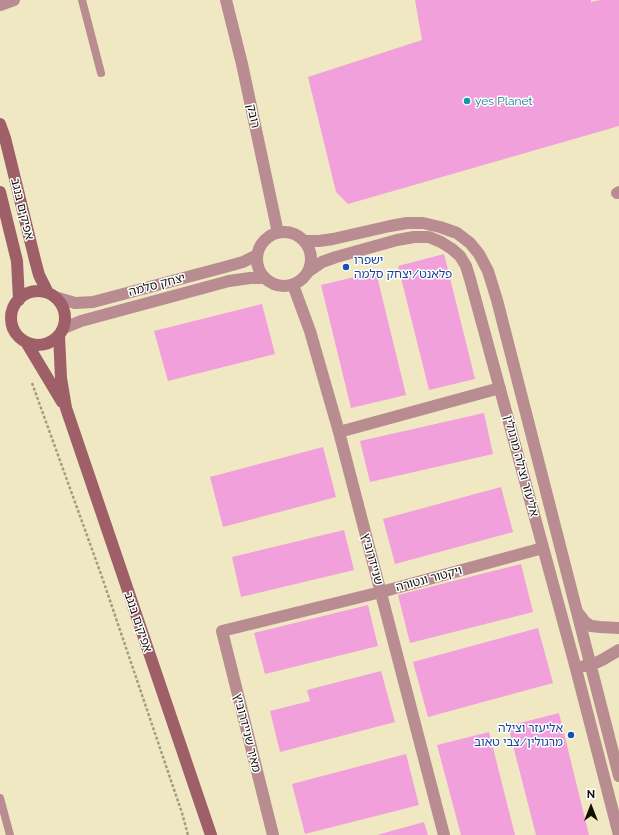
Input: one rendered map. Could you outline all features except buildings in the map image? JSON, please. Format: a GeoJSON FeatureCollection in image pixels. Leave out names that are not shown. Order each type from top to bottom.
{"type":"FeatureCollection","features":[{"type":"Feature","properties":{"kind":"street"},"geometry":{"type":"LineString","coordinates":[[0,5],[14,0]]}},
{"type":"Feature","properties":{"kind":"street","name":"רובק"},"geometry":{"type":"LineString","coordinates":[[226,0],[242,64],[278,233]]}},
{"type":"Feature","properties":{"kind":"street","name":"אפיקים בנגב"},"geometry":{"type":"LineString","coordinates":[[0,124],[5,138],[39,275],[51,295]]}},
{"type":"Feature","properties":{"kind":"street","name":"אפיקים בנגב"},"geometry":{"type":"LineString","coordinates":[[0,192],[17,261],[19,300]]}},
{"type":"Feature","properties":{"kind":"street","name":"אליעזר וצילה מרגולין"},"geometry":{"type":"LineString","coordinates":[[304,241],[333,239],[407,223],[423,223],[440,226],[457,233],[470,243],[479,254],[488,271],[497,300],[619,776]]}},
{"type":"Feature","properties":{"kind":"street"},"geometry":{"type":"LineString","coordinates":[[285,232],[292,233],[299,236],[304,241],[309,247],[311,263],[309,271],[299,282],[293,285],[278,286],[271,283],[260,272],[257,263],[259,247],[270,236],[285,232]]}},
{"type":"Feature","properties":{"kind":"street","name":"אליעזר וצילה מרגולין"},"geometry":{"type":"LineString","coordinates":[[309,271],[322,262],[336,257],[397,240],[414,237],[430,237],[441,242],[460,256],[466,266],[575,665],[619,835]]}},
{"type":"Feature","properties":{"kind":"street","name":"יצחק סלמה"},"geometry":{"type":"LineString","coordinates":[[51,295],[75,303],[93,302],[225,268],[243,262],[257,255]]}},
{"type":"Feature","properties":{"kind":"street","name":"יצחק סלמה"},"geometry":{"type":"LineString","coordinates":[[61,332],[81,321],[229,281],[250,278],[265,278]]}},
{"type":"Feature","properties":{"kind":"street","name":"שניידרוביץ"},"geometry":{"type":"LineString","coordinates":[[293,285],[310,331],[339,432],[444,835]]}},
{"type":"Feature","properties":{"kind":"street"},"geometry":{"type":"LineString","coordinates":[[32,292],[40,292],[51,295],[61,304],[65,312],[65,320],[61,332],[54,340],[47,344],[33,345],[26,342],[20,338],[12,324],[14,307],[25,295],[32,292]]}},
{"type":"Feature","properties":{"kind":"street","name":"אפיקים בנגב"},"geometry":{"type":"LineString","coordinates":[[61,332],[61,378],[66,408],[211,835]]}},
{"type":"Feature","properties":{"kind":"street","name":"אפיקים בנגב"},"geometry":{"type":"LineString","coordinates":[[26,342],[66,408]]}},
{"type":"Feature","properties":{"kind":"street"},"geometry":{"type":"LineString","coordinates":[[339,432],[500,388]]}},
{"type":"Feature","properties":{"kind":"street","name":"ויקטור ונטורה"},"geometry":{"type":"LineString","coordinates":[[222,631],[381,592],[543,548]]}},
{"type":"Feature","properties":{"kind":"street"},"geometry":{"type":"LineString","coordinates":[[577,611],[585,622],[591,626],[619,628]]}},
{"type":"Feature","properties":{"kind":"street","name":"מאיר שניידרוביץ"},"geometry":{"type":"LineString","coordinates":[[222,631],[273,835]]}},
{"type":"Feature","properties":{"kind":"street"},"geometry":{"type":"LineString","coordinates":[[575,665],[591,665],[619,650]]}},
{"type":"Feature","properties":{"kind":"lane"},"geometry":{"type":"LineString","coordinates":[[82,0],[102,72]]}},
{"type":"Feature","properties":{"kind":"lane"},"geometry":{"type":"LineString","coordinates":[[0,798],[10,835]]}},
{"type":"Feature","properties":{"kind":"path"},"geometry":{"type":"LineString","coordinates":[[32,383],[102,577],[182,813],[188,835]]}},
{"type":"Feature","properties":{"kind":"place","name":"yes Planet"},"geometry":{"type":"Point","coordinates":[467,101]}},
{"type":"Feature","properties":{"kind":"place","name":"ישפרו פלאנט/יצחק סלמה"},"geometry":{"type":"Point","coordinates":[346,267]}},
{"type":"Feature","properties":{"kind":"place","name":"אליעזר וצילה מרגולין/צבי טאוב"},"geometry":{"type":"Point","coordinates":[571,735]}}]}
